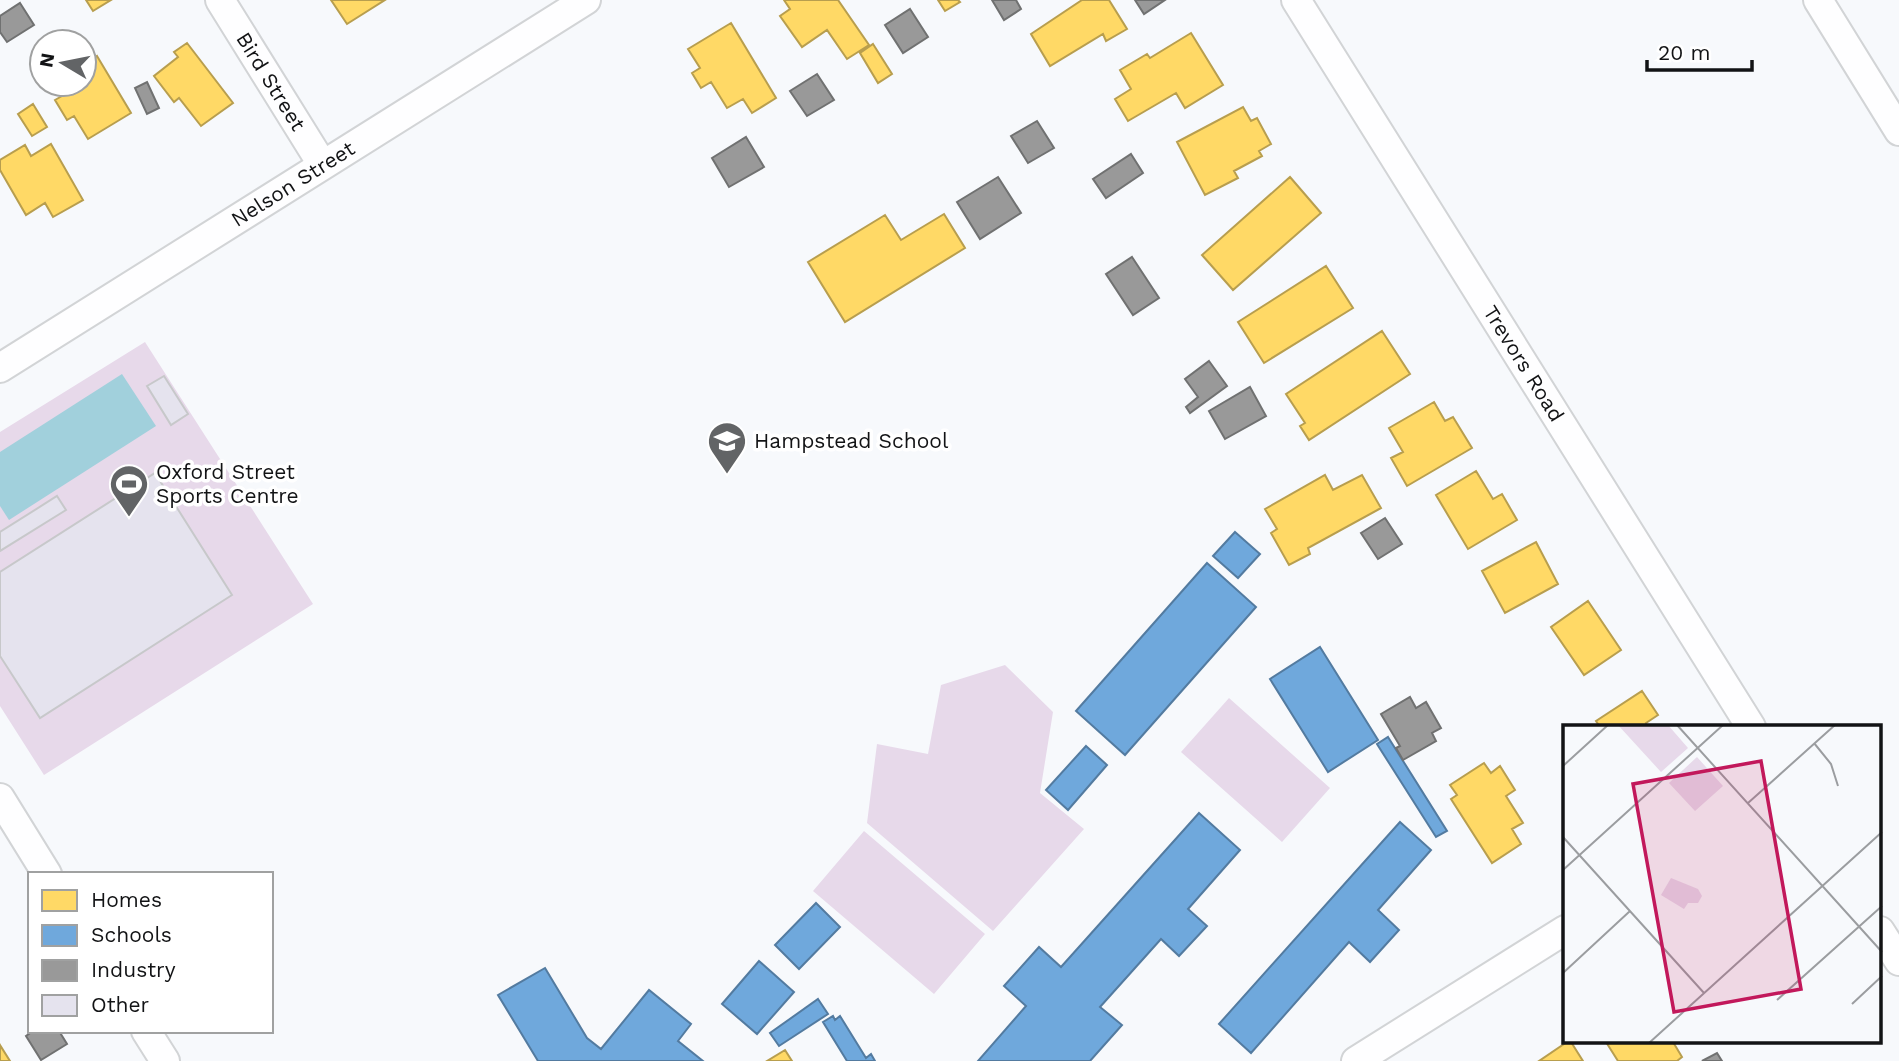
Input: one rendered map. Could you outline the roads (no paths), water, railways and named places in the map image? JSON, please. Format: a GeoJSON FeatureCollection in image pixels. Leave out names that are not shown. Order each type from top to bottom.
{"type":"FeatureCollection","features":[{"type":"Feature","properties":{"kind":"street","name":"Bird Street"},"geometry":{"type":"LineString","coordinates":[[219,0],[322,164]]}},
{"type":"Feature","properties":{"kind":"street","name":"Nelson Street"},"geometry":{"type":"LineString","coordinates":[[0,368],[586,0]]}},
{"type":"Feature","properties":{"kind":"street","name":"Trevors Road"},"geometry":{"type":"LineString","coordinates":[[1296,0],[1750,725]]}},
{"type":"Feature","properties":{"kind":"street"},"geometry":{"type":"LineString","coordinates":[[1818,0],[1899,131]]}},
{"type":"Feature","properties":{"kind":"street"},"geometry":{"type":"LineString","coordinates":[[0,798],[46,872]]}},
{"type":"Feature","properties":{"kind":"street"},"geometry":{"type":"LineString","coordinates":[[1356,1061],[1563,931]]}},
{"type":"Feature","properties":{"kind":"street"},"geometry":{"type":"LineString","coordinates":[[1882,934],[1899,961]]}},
{"type":"Feature","properties":{"kind":"street"},"geometry":{"type":"LineString","coordinates":[[147,1033],[164,1061]]}},
{"type":"Feature","properties":{"kind":"water"},"geometry":{"type":"Polygon","coordinates":[[[122,374],[156,426],[9,520],[0,506],[0,452],[122,374]]]}},
{"type":"Feature","properties":{"kind":"place","name":"Hampstead School"},"geometry":{"type":"Point","coordinates":[727,475]}},
{"type":"Feature","properties":{"kind":"place","name":"Oxford Street Sports Centre"},"geometry":{"type":"Point","coordinates":[129,518]}}]}
